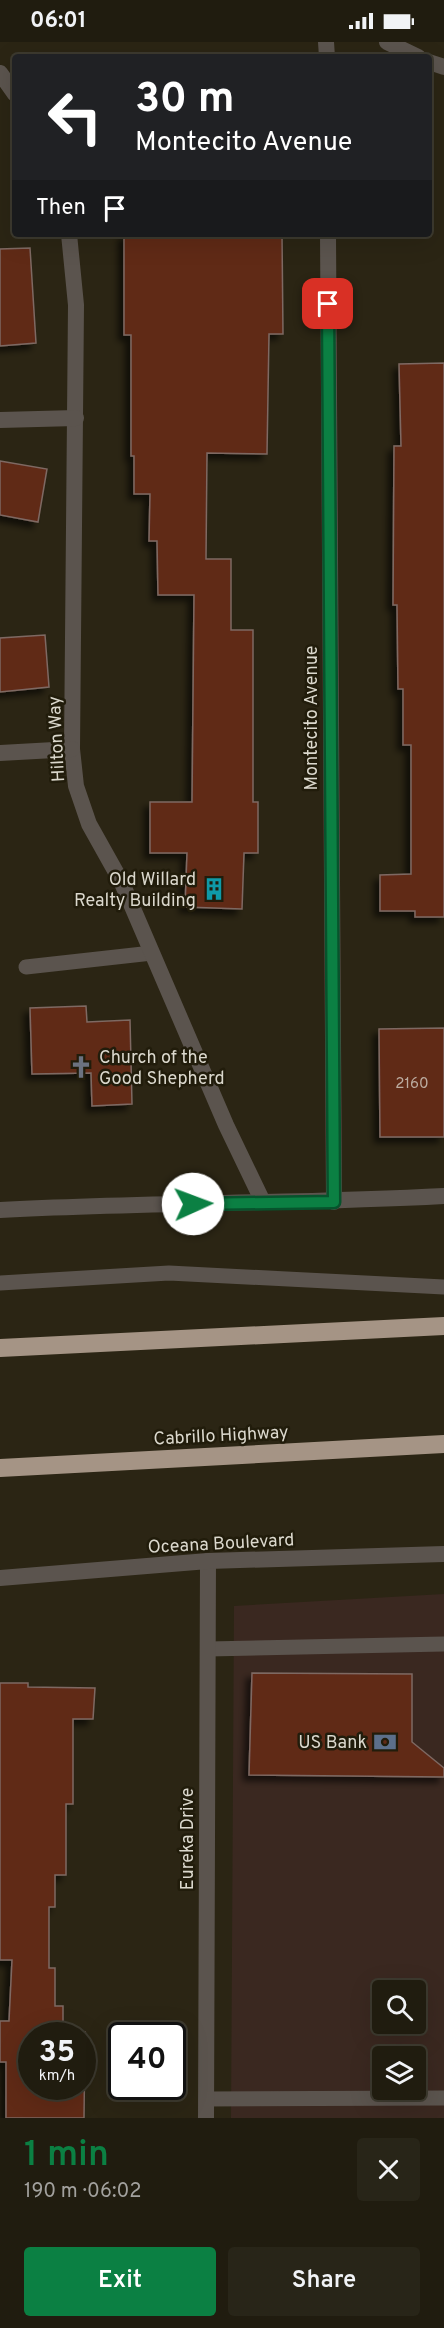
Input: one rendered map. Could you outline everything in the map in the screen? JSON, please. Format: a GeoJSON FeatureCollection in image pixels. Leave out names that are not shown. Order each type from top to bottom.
{"type":"FeatureCollection","features":[{"type":"Feature","properties":{"kind":"highway"},"geometry":{"type":"LineString","coordinates":[[0,1348],[444,1326]]}},
{"type":"Feature","properties":{"kind":"highway","name":"Cabrillo Highway"},"geometry":{"type":"LineString","coordinates":[[0,1468],[444,1444]]}},
{"type":"Feature","properties":{"kind":"street"},"geometry":{"type":"LineString","coordinates":[[387,42],[412,54]]}},
{"type":"Feature","properties":{"kind":"street"},"geometry":{"type":"LineString","coordinates":[[0,73],[12,90]]}},
{"type":"Feature","properties":{"kind":"street","name":"Hilton Way"},"geometry":{"type":"LineString","coordinates":[[69,237],[76,305],[72,749],[76,786],[89,824],[122,883],[226,1125],[263,1202]]}},
{"type":"Feature","properties":{"kind":"street","name":"Montecito Avenue"},"geometry":{"type":"LineString","coordinates":[[328,237],[334,1202]]}},
{"type":"Feature","properties":{"kind":"street"},"geometry":{"type":"LineString","coordinates":[[0,420],[76,418]]}},
{"type":"Feature","properties":{"kind":"street"},"geometry":{"type":"LineString","coordinates":[[0,753],[72,749]]}},
{"type":"Feature","properties":{"kind":"street"},"geometry":{"type":"LineString","coordinates":[[0,1210],[334,1202],[444,1196]]}},
{"type":"Feature","properties":{"kind":"street","name":"Oceana Boulevard"},"geometry":{"type":"LineString","coordinates":[[0,1578],[208,1561],[444,1554]]}},
{"type":"Feature","properties":{"kind":"street","name":"Eureka Drive"},"geometry":{"type":"LineString","coordinates":[[206,2118],[208,1561]]}},
{"type":"Feature","properties":{"kind":"lane"},"geometry":{"type":"LineString","coordinates":[[26,967],[152,953]]}},
{"type":"Feature","properties":{"kind":"lane"},"geometry":{"type":"LineString","coordinates":[[0,1283],[169,1273],[444,1287]]}},
{"type":"Feature","properties":{"kind":"lane"},"geometry":{"type":"LineString","coordinates":[[208,1649],[444,1644]]}},
{"type":"Feature","properties":{"kind":"lane"},"geometry":{"type":"LineString","coordinates":[[206,2099],[444,2098]]}},
{"type":"Feature","properties":{"kind":"shaded area"},"geometry":{"type":"Polygon","coordinates":[[[444,1594],[444,2118],[231,2118],[234,1606],[444,1594]]]}},
{"type":"Feature","properties":{"kind":"building"},"geometry":{"type":"Polygon","coordinates":[[[124,237],[282,237],[283,334],[269,334],[267,454],[207,453],[206,559],[231,559],[231,630],[253,630],[253,802],[258,802],[258,853],[244,853],[242,909],[185,907],[187,853],[150,853],[150,802],[192,802],[194,595],[158,595],[157,541],[149,541],[150,494],[134,494],[134,456],[131,456],[131,335],[124,335],[124,237]]]}},
{"type":"Feature","properties":{"kind":"building"},"geometry":{"type":"Polygon","coordinates":[[[30,248],[36,343],[0,346],[0,249],[30,248]]]}},
{"type":"Feature","properties":{"kind":"building"},"geometry":{"type":"Polygon","coordinates":[[[444,363],[444,917],[415,917],[415,911],[380,911],[380,875],[411,874],[411,745],[403,745],[403,689],[398,689],[397,605],[393,605],[394,446],[401,446],[399,364],[444,363]]]}},
{"type":"Feature","properties":{"kind":"building"},"geometry":{"type":"Polygon","coordinates":[[[0,461],[47,469],[38,522],[0,515],[0,461]]]}},
{"type":"Feature","properties":{"kind":"building"},"geometry":{"type":"Polygon","coordinates":[[[45,635],[49,687],[0,692],[0,638],[45,635]]]}},
{"type":"Feature","properties":{"kind":"building"},"geometry":{"type":"Polygon","coordinates":[[[86,1006],[87,1022],[130,1020],[132,1104],[92,1106],[91,1073],[32,1074],[30,1008],[86,1006]]]}},
{"type":"Feature","properties":{"kind":"building"},"geometry":{"type":"Polygon","coordinates":[[[444,1028],[444,1137],[380,1137],[379,1029],[444,1028]]]}},
{"type":"Feature","properties":{"kind":"building"},"geometry":{"type":"Polygon","coordinates":[[[252,1673],[412,1674],[412,1742],[444,1768],[444,1777],[249,1775],[252,1673]]]}},
{"type":"Feature","properties":{"kind":"building"},"geometry":{"type":"Polygon","coordinates":[[[0,1683],[28,1683],[28,1687],[95,1688],[93,1719],[73,1719],[73,1804],[66,1804],[66,1875],[55,1875],[55,1907],[49,1907],[49,1968],[55,1968],[55,2006],[63,2006],[63,2022],[18,2022],[18,2100],[84,2100],[84,2118],[6,2118],[6,2062],[0,2062],[0,2021],[9,2021],[12,1960],[0,1960],[0,1683]]]}},
{"type":"Feature","properties":{"kind":"place","name":"Old Willard Realty Building"},"geometry":{"type":"Point","coordinates":[214,889]}},
{"type":"Feature","properties":{"kind":"place","name":"Church of the Good Shepherd"},"geometry":{"type":"Point","coordinates":[81,1067]}},
{"type":"Feature","properties":{"kind":"place","name":"US Bank"},"geometry":{"type":"Point","coordinates":[385,1742]}},
{"type":"Feature","properties":{"kind":"route"},"geometry":{"type":"LineString","coordinates":[[193,1204],[334,1202],[328,304]]}}]}
